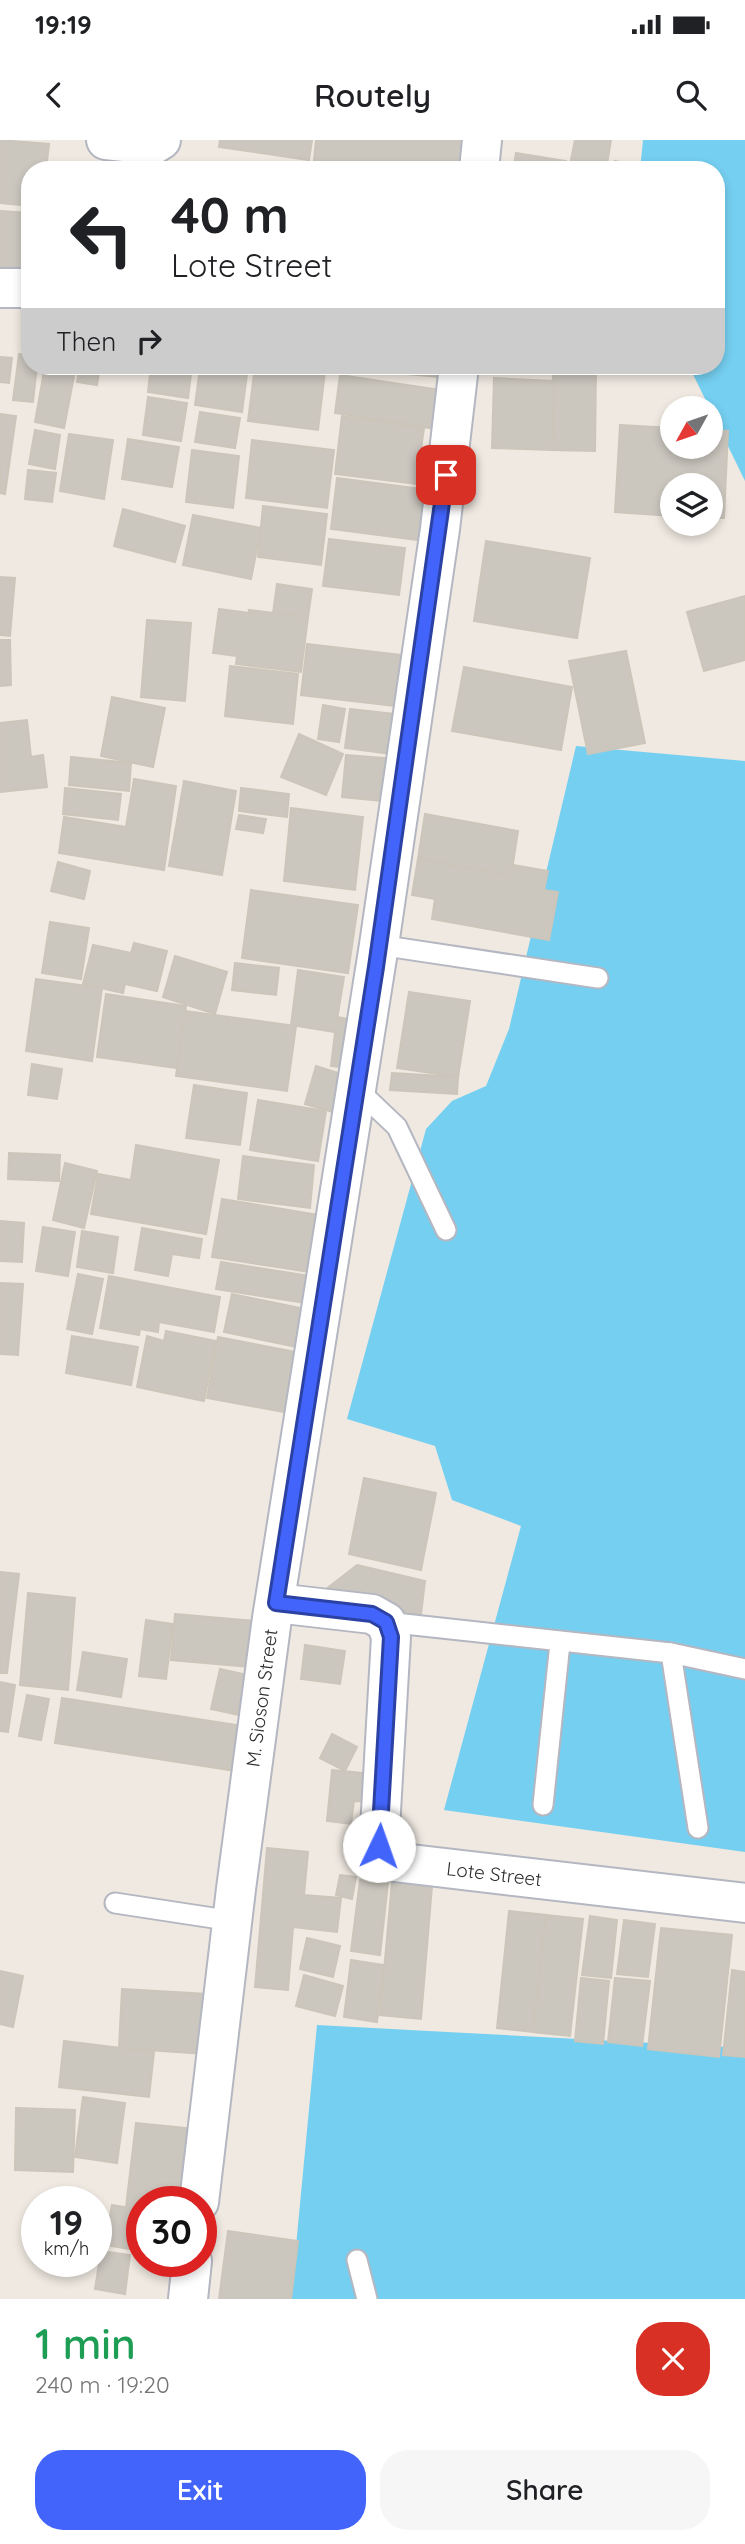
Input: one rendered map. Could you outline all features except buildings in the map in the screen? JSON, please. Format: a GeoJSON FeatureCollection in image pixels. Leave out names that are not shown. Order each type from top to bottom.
{"type":"FeatureCollection","features":[{"type":"Feature","properties":{"kind":"street"},"geometry":{"type":"LineString","coordinates":[[106,140],[157,143]]}},
{"type":"Feature","properties":{"kind":"street"},"geometry":{"type":"LineString","coordinates":[[480,161],[482,140]]}},
{"type":"Feature","properties":{"kind":"street"},"geometry":{"type":"LineString","coordinates":[[0,288],[21,288]]}},
{"type":"Feature","properties":{"kind":"street","name":"M. Sioson Street"},"geometry":{"type":"LineString","coordinates":[[201,2186],[276,1603],[379,945],[440,529],[458,375]]}},
{"type":"Feature","properties":{"kind":"street"},"geometry":{"type":"LineString","coordinates":[[276,1603],[372,1614],[386,1622]]}},
{"type":"Feature","properties":{"kind":"street","name":"Lote Street"},"geometry":{"type":"LineString","coordinates":[[386,1622],[391,1637],[379,1846],[384,1857],[407,1863],[745,1903]]}},
{"type":"Feature","properties":{"kind":"street"},"geometry":{"type":"LineString","coordinates":[[188,2299],[190,2277]]}},
{"type":"Feature","properties":{"kind":"lane"},"geometry":{"type":"LineString","coordinates":[[379,945],[598,978]]}},
{"type":"Feature","properties":{"kind":"lane"},"geometry":{"type":"LineString","coordinates":[[357,1089],[397,1127],[446,1230]]}},
{"type":"Feature","properties":{"kind":"lane"},"geometry":{"type":"LineString","coordinates":[[386,1622],[671,1653],[745,1669]]}},
{"type":"Feature","properties":{"kind":"lane"},"geometry":{"type":"LineString","coordinates":[[543,1805],[560,1643]]}},
{"type":"Feature","properties":{"kind":"lane"},"geometry":{"type":"LineString","coordinates":[[671,1653],[698,1828]]}},
{"type":"Feature","properties":{"kind":"lane"},"geometry":{"type":"LineString","coordinates":[[115,1903],[233,1922]]}},
{"type":"Feature","properties":{"kind":"lane"},"geometry":{"type":"LineString","coordinates":[[357,2260],[367,2299]]}},
{"type":"Feature","properties":{"kind":"water"},"geometry":{"type":"Polygon","coordinates":[[[643,140],[745,140],[745,481],[723,436],[723,396],[704,396],[693,375],[725,375],[725,161],[641,161],[643,140]]]}},
{"type":"Feature","properties":{"kind":"water"},"geometry":{"type":"Polygon","coordinates":[[[576,746],[745,761],[745,1852],[444,1810],[521,1526],[452,1500],[435,1446],[347,1419],[426,1129],[452,1101],[486,1086],[509,1029],[576,746]]]}},
{"type":"Feature","properties":{"kind":"water"},"geometry":{"type":"Polygon","coordinates":[[[317,2025],[745,2048],[745,2299],[291,2299],[317,2025]]]}},
{"type":"Feature","properties":{"kind":"route"},"geometry":{"type":"LineString","coordinates":[[379,1846],[391,1637],[386,1622],[372,1614],[276,1603],[376,967],[446,475]]}}]}
